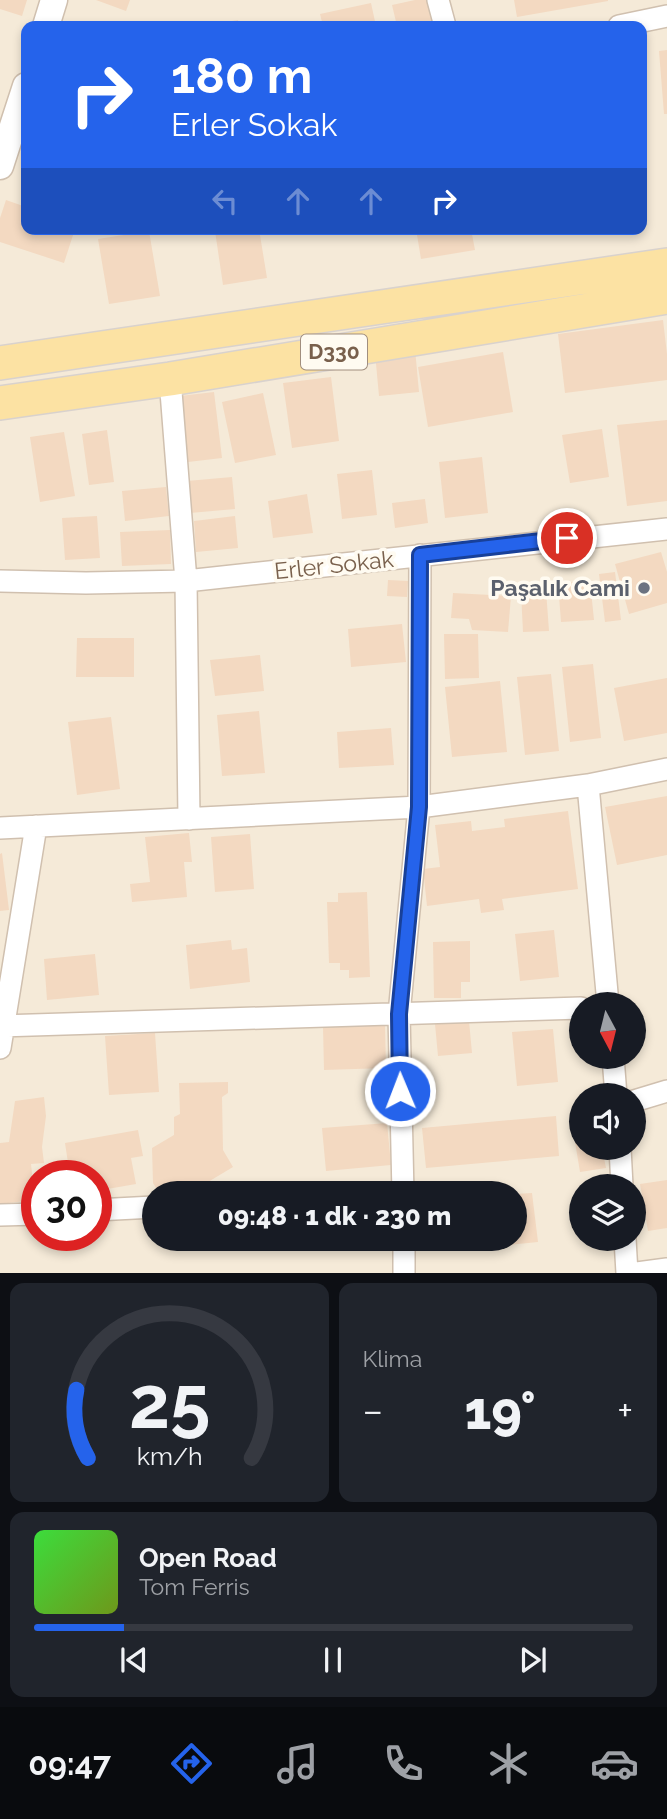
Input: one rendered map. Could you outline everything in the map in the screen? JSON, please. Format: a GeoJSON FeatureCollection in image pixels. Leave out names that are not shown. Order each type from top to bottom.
{"type":"FeatureCollection","features":[{"type":"Feature","properties":{"kind":"main road","name":"D330"},"geometry":{"type":"LineString","coordinates":[[0,363],[667,265]]}},
{"type":"Feature","properties":{"kind":"main road","name":"D330"},"geometry":{"type":"LineString","coordinates":[[0,403],[170,379],[667,297]]}},
{"type":"Feature","properties":{"kind":"street"},"geometry":{"type":"LineString","coordinates":[[48,21],[54,0]]}},
{"type":"Feature","properties":{"kind":"street"},"geometry":{"type":"LineString","coordinates":[[438,0],[444,21]]}},
{"type":"Feature","properties":{"kind":"street"},"geometry":{"type":"LineString","coordinates":[[643,21],[667,16]]}},
{"type":"Feature","properties":{"kind":"street"},"geometry":{"type":"LineString","coordinates":[[0,166],[20,125]]}},
{"type":"Feature","properties":{"kind":"street"},"geometry":{"type":"LineString","coordinates":[[170,379],[187,580],[189,819]]}},
{"type":"Feature","properties":{"kind":"street","name":"Erler Sokak"},"geometry":{"type":"LineString","coordinates":[[0,581],[86,583],[187,580],[667,529]]}},
{"type":"Feature","properties":{"kind":"street"},"geometry":{"type":"LineString","coordinates":[[403,1181],[399,1014],[419,807],[420,555]]}},
{"type":"Feature","properties":{"kind":"street"},"geometry":{"type":"LineString","coordinates":[[0,828],[419,807],[588,785],[667,769]]}},
{"type":"Feature","properties":{"kind":"street"},"geometry":{"type":"LineString","coordinates":[[588,785],[607,992]]}},
{"type":"Feature","properties":{"kind":"street"},"geometry":{"type":"LineString","coordinates":[[0,1048],[36,826]]}},
{"type":"Feature","properties":{"kind":"street"},"geometry":{"type":"LineString","coordinates":[[3,1026],[569,1008]]}},
{"type":"Feature","properties":{"kind":"street"},"geometry":{"type":"LineString","coordinates":[[646,1097],[667,1091]]}},
{"type":"Feature","properties":{"kind":"street"},"geometry":{"type":"LineString","coordinates":[[112,1209],[142,1208]]}},
{"type":"Feature","properties":{"kind":"street"},"geometry":{"type":"LineString","coordinates":[[0,1216],[21,1215]]}},
{"type":"Feature","properties":{"kind":"street"},"geometry":{"type":"LineString","coordinates":[[404,1251],[404,1273]]}},
{"type":"Feature","properties":{"kind":"street"},"geometry":{"type":"LineString","coordinates":[[626,1251],[627,1273]]}},
{"type":"Feature","properties":{"kind":"street"},"geometry":{"type":"LineString","coordinates":[[637,1273],[667,1269]]}},
{"type":"Feature","properties":{"kind":"shaded area"},"geometry":{"type":"Polygon","coordinates":[[[0,0],[667,0],[667,1273],[0,1273],[0,0]]]}},
{"type":"Feature","properties":{"kind":"building"},"geometry":{"type":"Polygon","coordinates":[[[0,0],[27,0],[22,16],[0,9],[0,0]]]}},
{"type":"Feature","properties":{"kind":"building"},"geometry":{"type":"Polygon","coordinates":[[[96,0],[130,0],[126,11],[96,0]]]}},
{"type":"Feature","properties":{"kind":"building"},"geometry":{"type":"Polygon","coordinates":[[[415,0],[432,0],[437,21],[396,21],[392,5],[415,0]]]}},
{"type":"Feature","properties":{"kind":"building"},"geometry":{"type":"Polygon","coordinates":[[[514,0],[608,0],[608,1],[517,17],[514,0]]]}},
{"type":"Feature","properties":{"kind":"building"},"geometry":{"type":"Polygon","coordinates":[[[371,3],[375,21],[322,21],[320,14],[371,3]]]}},
{"type":"Feature","properties":{"kind":"building"},"geometry":{"type":"Polygon","coordinates":[[[667,50],[667,114],[664,114],[659,51],[667,50]]]}},
{"type":"Feature","properties":{"kind":"building"},"geometry":{"type":"Polygon","coordinates":[[[6,200],[21,205],[21,235],[73,235],[64,263],[0,242],[0,218],[6,200]]]}},
{"type":"Feature","properties":{"kind":"building"},"geometry":{"type":"Polygon","coordinates":[[[150,235],[160,296],[109,304],[98,239],[150,235]]]}},
{"type":"Feature","properties":{"kind":"building"},"geometry":{"type":"Polygon","coordinates":[[[216,235],[260,235],[267,278],[223,285],[216,235]]]}},
{"type":"Feature","properties":{"kind":"building"},"geometry":{"type":"Polygon","coordinates":[[[417,235],[472,235],[475,250],[421,259],[417,235]]]}},
{"type":"Feature","properties":{"kind":"building"},"geometry":{"type":"Polygon","coordinates":[[[663,320],[667,380],[565,393],[558,334],[663,320]]]}},
{"type":"Feature","properties":{"kind":"building"},"geometry":{"type":"Polygon","coordinates":[[[415,349],[419,392],[379,396],[375,353],[415,349]]]}},
{"type":"Feature","properties":{"kind":"building"},"geometry":{"type":"Polygon","coordinates":[[[503,352],[513,412],[428,427],[418,367],[503,352]]]}},
{"type":"Feature","properties":{"kind":"building"},"geometry":{"type":"Polygon","coordinates":[[[331,377],[339,441],[292,448],[283,383],[331,377]]]}},
{"type":"Feature","properties":{"kind":"building"},"geometry":{"type":"Polygon","coordinates":[[[214,392],[222,458],[188,462],[180,396],[214,392]]]}},
{"type":"Feature","properties":{"kind":"building"},"geometry":{"type":"Polygon","coordinates":[[[263,393],[276,455],[235,463],[222,402],[263,393]]]}},
{"type":"Feature","properties":{"kind":"building"},"geometry":{"type":"Polygon","coordinates":[[[667,420],[667,501],[627,506],[617,425],[667,420]]]}},
{"type":"Feature","properties":{"kind":"building"},"geometry":{"type":"Polygon","coordinates":[[[602,429],[609,477],[570,483],[562,435],[602,429]]]}},
{"type":"Feature","properties":{"kind":"building"},"geometry":{"type":"Polygon","coordinates":[[[107,430],[114,482],[89,485],[82,434],[107,430]]]}},
{"type":"Feature","properties":{"kind":"building"},"geometry":{"type":"Polygon","coordinates":[[[64,432],[75,496],[40,502],[30,437],[64,432]]]}},
{"type":"Feature","properties":{"kind":"building"},"geometry":{"type":"Polygon","coordinates":[[[482,457],[488,513],[445,518],[439,462],[482,457]]]}},
{"type":"Feature","properties":{"kind":"building"},"geometry":{"type":"Polygon","coordinates":[[[372,470],[377,515],[342,519],[337,474],[372,470]]]}},
{"type":"Feature","properties":{"kind":"building"},"geometry":{"type":"Polygon","coordinates":[[[232,477],[235,509],[190,513],[187,481],[232,477]]]}},
{"type":"Feature","properties":{"kind":"building"},"geometry":{"type":"Polygon","coordinates":[[[166,487],[169,516],[125,521],[122,491],[166,487]]]}},
{"type":"Feature","properties":{"kind":"building"},"geometry":{"type":"Polygon","coordinates":[[[307,494],[313,533],[273,538],[268,501],[307,494]]]}},
{"type":"Feature","properties":{"kind":"building"},"geometry":{"type":"Polygon","coordinates":[[[425,499],[428,523],[395,528],[392,503],[425,499]]]}},
{"type":"Feature","properties":{"kind":"building"},"geometry":{"type":"Polygon","coordinates":[[[97,516],[100,558],[65,560],[62,518],[97,516]]]}},
{"type":"Feature","properties":{"kind":"building"},"geometry":{"type":"Polygon","coordinates":[[[235,516],[238,548],[196,552],[194,521],[235,516]]]}},
{"type":"Feature","properties":{"kind":"building"},"geometry":{"type":"Polygon","coordinates":[[[170,530],[171,564],[122,566],[120,532],[170,530]]]}},
{"type":"Feature","properties":{"kind":"building","name":"Paşalık Cami"},"geometry":{"type":"Polygon","coordinates":[[[661,552],[667,572],[667,603],[629,614],[615,564],[661,552]]]}},
{"type":"Feature","properties":{"kind":"building"},"geometry":{"type":"Polygon","coordinates":[[[615,572],[621,620],[605,622],[599,574],[615,572]]]}},
{"type":"Feature","properties":{"kind":"building"},"geometry":{"type":"Polygon","coordinates":[[[388,580],[408,581],[407,597],[387,596],[388,580]]]}},
{"type":"Feature","properties":{"kind":"building"},"geometry":{"type":"Polygon","coordinates":[[[590,581],[594,620],[561,622],[558,583],[590,581]]]}},
{"type":"Feature","properties":{"kind":"building"},"geometry":{"type":"Polygon","coordinates":[[[546,590],[549,631],[523,632],[521,592],[546,590]]]}},
{"type":"Feature","properties":{"kind":"building"},"geometry":{"type":"Polygon","coordinates":[[[453,593],[511,596],[508,632],[472,630],[469,619],[451,618],[453,593]]]}},
{"type":"Feature","properties":{"kind":"building"},"geometry":{"type":"Polygon","coordinates":[[[402,624],[406,662],[351,667],[348,629],[402,624]]]}},
{"type":"Feature","properties":{"kind":"building"},"geometry":{"type":"Polygon","coordinates":[[[444,634],[478,634],[479,678],[445,679],[444,634]]]}},
{"type":"Feature","properties":{"kind":"building"},"geometry":{"type":"Polygon","coordinates":[[[77,638],[134,638],[134,677],[76,677],[77,638]]]}},
{"type":"Feature","properties":{"kind":"building"},"geometry":{"type":"Polygon","coordinates":[[[260,655],[264,691],[215,696],[210,660],[260,655]]]}},
{"type":"Feature","properties":{"kind":"building"},"geometry":{"type":"Polygon","coordinates":[[[593,664],[601,738],[570,742],[562,667],[593,664]]]}},
{"type":"Feature","properties":{"kind":"building"},"geometry":{"type":"Polygon","coordinates":[[[551,674],[559,751],[525,755],[517,677],[551,674]]]}},
{"type":"Feature","properties":{"kind":"building"},"geometry":{"type":"Polygon","coordinates":[[[667,678],[667,733],[624,741],[614,688],[667,678]]]}},
{"type":"Feature","properties":{"kind":"building"},"geometry":{"type":"Polygon","coordinates":[[[500,681],[507,752],[452,757],[445,687],[500,681]]]}},
{"type":"Feature","properties":{"kind":"building"},"geometry":{"type":"Polygon","coordinates":[[[259,711],[265,773],[222,776],[217,715],[259,711]]]}},
{"type":"Feature","properties":{"kind":"building"},"geometry":{"type":"Polygon","coordinates":[[[111,717],[120,789],[77,795],[68,722],[111,717]]]}},
{"type":"Feature","properties":{"kind":"building"},"geometry":{"type":"Polygon","coordinates":[[[391,728],[394,765],[339,768],[337,732],[391,728]]]}},
{"type":"Feature","properties":{"kind":"building"},"geometry":{"type":"Polygon","coordinates":[[[667,796],[667,855],[617,865],[605,807],[667,796]]]}},
{"type":"Feature","properties":{"kind":"building"},"geometry":{"type":"Polygon","coordinates":[[[568,811],[578,889],[502,899],[504,910],[481,913],[479,899],[427,906],[423,869],[440,867],[435,825],[471,821],[472,831],[505,827],[504,819],[568,811]]]}},
{"type":"Feature","properties":{"kind":"building"},"geometry":{"type":"Polygon","coordinates":[[[189,833],[192,862],[184,862],[187,897],[132,902],[130,884],[150,882],[145,837],[189,833]]]}},
{"type":"Feature","properties":{"kind":"building"},"geometry":{"type":"Polygon","coordinates":[[[250,834],[254,889],[215,892],[211,837],[250,834]]]}},
{"type":"Feature","properties":{"kind":"building"},"geometry":{"type":"Polygon","coordinates":[[[2,853],[9,910],[0,911],[0,854],[2,853]]]}},
{"type":"Feature","properties":{"kind":"building"},"geometry":{"type":"Polygon","coordinates":[[[367,892],[370,977],[349,978],[349,970],[340,970],[340,963],[329,963],[327,902],[338,902],[338,893],[367,892]]]}},
{"type":"Feature","properties":{"kind":"building"},"geometry":{"type":"Polygon","coordinates":[[[554,930],[559,977],[520,981],[515,934],[554,930]]]}},
{"type":"Feature","properties":{"kind":"building"},"geometry":{"type":"Polygon","coordinates":[[[231,940],[232,950],[247,948],[250,982],[190,989],[186,945],[231,940]]]}},
{"type":"Feature","properties":{"kind":"building"},"geometry":{"type":"Polygon","coordinates":[[[470,941],[470,982],[461,982],[461,998],[434,998],[433,942],[470,941]]]}},
{"type":"Feature","properties":{"kind":"building"},"geometry":{"type":"Polygon","coordinates":[[[95,954],[99,995],[47,1000],[44,959],[95,954]]]}},
{"type":"Feature","properties":{"kind":"building"},"geometry":{"type":"Polygon","coordinates":[[[469,1021],[472,1053],[438,1056],[435,1024],[469,1021]]]}},
{"type":"Feature","properties":{"kind":"building"},"geometry":{"type":"Polygon","coordinates":[[[385,1025],[386,1068],[324,1070],[323,1027],[385,1025]]]}},
{"type":"Feature","properties":{"kind":"building"},"geometry":{"type":"Polygon","coordinates":[[[553,1029],[558,1082],[517,1086],[512,1032],[553,1029]]]}},
{"type":"Feature","properties":{"kind":"building"},"geometry":{"type":"Polygon","coordinates":[[[155,1033],[159,1092],[109,1095],[105,1036],[155,1033]]]}},
{"type":"Feature","properties":{"kind":"building"},"geometry":{"type":"Polygon","coordinates":[[[228,1082],[228,1093],[222,1097],[223,1150],[233,1167],[210,1181],[153,1181],[152,1148],[174,1135],[174,1117],[180,1114],[179,1083],[228,1082]]]}},
{"type":"Feature","properties":{"kind":"building"},"geometry":{"type":"Polygon","coordinates":[[[44,1097],[46,1116],[42,1147],[44,1160],[21,1160],[21,1202],[0,1204],[0,1143],[9,1142],[15,1101],[44,1097]]]}},
{"type":"Feature","properties":{"kind":"building"},"geometry":{"type":"Polygon","coordinates":[[[556,1116],[559,1156],[426,1168],[422,1128],[556,1116]]]}},
{"type":"Feature","properties":{"kind":"building"},"geometry":{"type":"Polygon","coordinates":[[[387,1123],[391,1165],[326,1171],[322,1128],[387,1123]]]}},
{"type":"Feature","properties":{"kind":"building"},"geometry":{"type":"Polygon","coordinates":[[[138,1130],[143,1156],[131,1158],[136,1184],[112,1188],[112,1160],[68,1160],[65,1143],[138,1130]]]}},
{"type":"Feature","properties":{"kind":"building"},"geometry":{"type":"Polygon","coordinates":[[[578,1160],[604,1160],[606,1168],[580,1172],[578,1160]]]}},
{"type":"Feature","properties":{"kind":"building"},"geometry":{"type":"Polygon","coordinates":[[[667,1180],[667,1228],[648,1231],[646,1183],[667,1180]]]}},
{"type":"Feature","properties":{"kind":"building"},"geometry":{"type":"Polygon","coordinates":[[[527,1193],[532,1193],[538,1242],[527,1243],[527,1193]]]}},
{"type":"Feature","properties":{"kind":"place","name":"Paşalık Cami"},"geometry":{"type":"Point","coordinates":[644,588]}},
{"type":"Feature","properties":{"kind":"route"},"geometry":{"type":"LineString","coordinates":[[400,1091],[399,1014],[419,807],[420,555],[567,538]]}}]}
